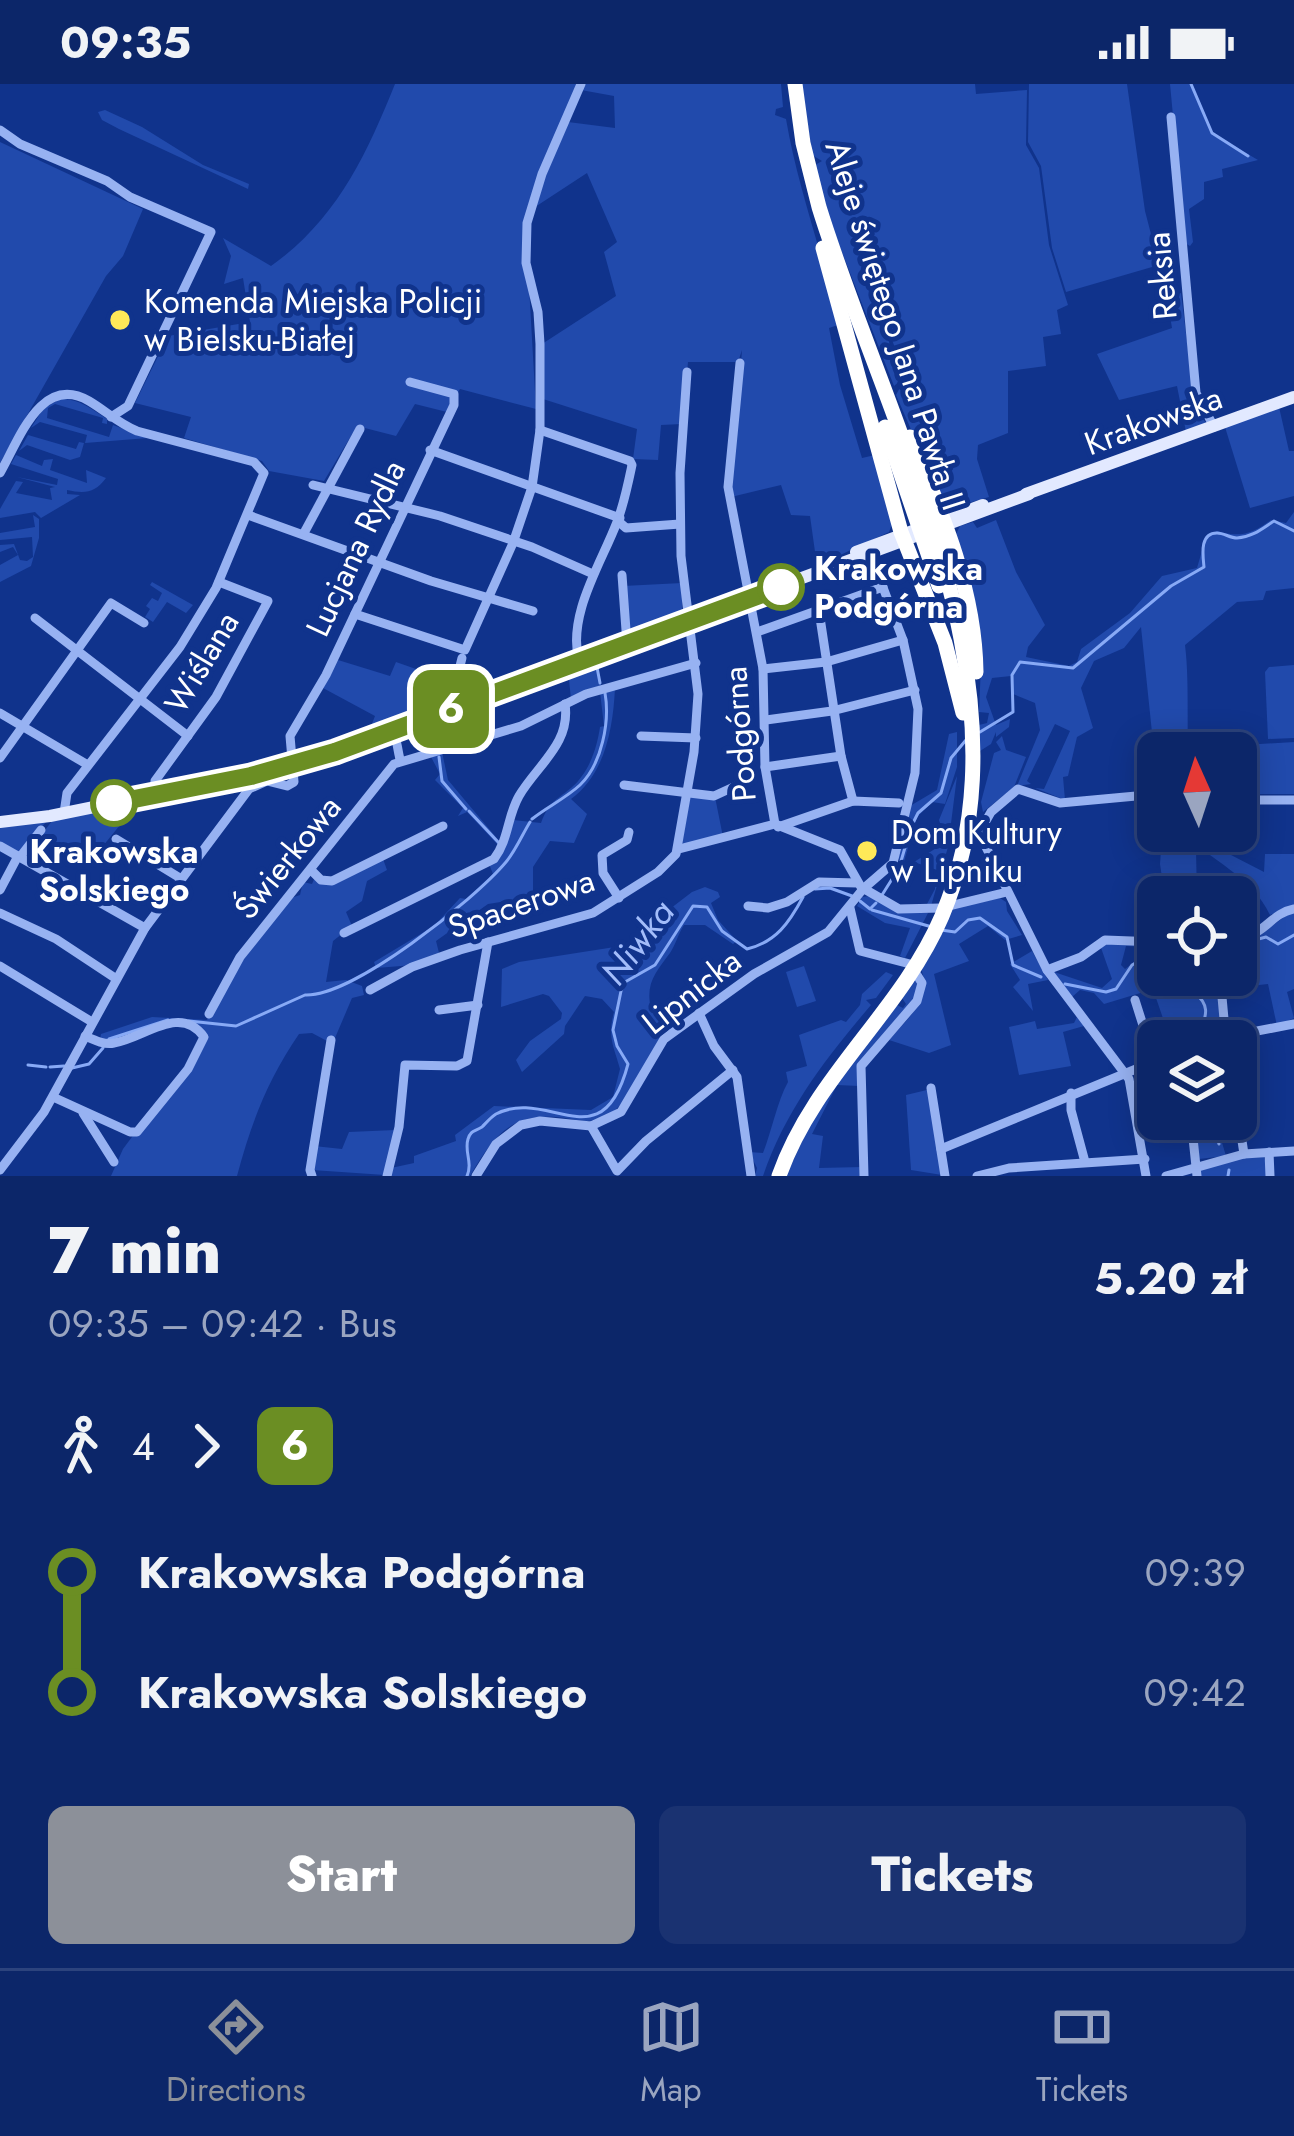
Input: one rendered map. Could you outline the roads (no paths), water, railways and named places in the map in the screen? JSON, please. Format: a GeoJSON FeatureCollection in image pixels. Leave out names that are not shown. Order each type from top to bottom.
{"type":"FeatureCollection","features":[{"type":"Feature","properties":{"kind":"highway","name":"Aleje świętego Jana Pawła II"},"geometry":{"type":"LineString","coordinates":[[791,84],[799,162],[822,245],[937,579],[968,723]]}},
{"type":"Feature","properties":{"kind":"highway","name":"Aleje świętego Jana Pawła II"},"geometry":{"type":"LineString","coordinates":[[774,1176],[806,1099],[893,993],[925,934],[949,872],[968,723],[964,653],[950,586],[816,196],[793,107]]}},
{"type":"Feature","properties":{"kind":"highway"},"geometry":{"type":"LineString","coordinates":[[822,245],[968,723]]}},
{"type":"Feature","properties":{"kind":"highway"},"geometry":{"type":"LineString","coordinates":[[860,329],[941,523],[973,626],[976,674],[968,723]]}},
{"type":"Feature","properties":{"kind":"main road","name":"Krakowska"},"geometry":{"type":"LineString","coordinates":[[0,822],[64,814],[293,764],[1294,397]]}},
{"type":"Feature","properties":{"kind":"street"},"geometry":{"type":"LineString","coordinates":[[449,710],[463,654],[513,543],[532,487],[541,430],[539,322],[526,263],[527,223],[542,174],[581,84]]}},
{"type":"Feature","properties":{"kind":"street","name":"Reksia"},"geometry":{"type":"LineString","coordinates":[[1171,117],[1196,393],[1214,427]]}},
{"type":"Feature","properties":{"kind":"street"},"geometry":{"type":"LineString","coordinates":[[0,130],[211,232],[128,406],[110,417]]}},
{"type":"Feature","properties":{"kind":"street"},"geometry":{"type":"LineString","coordinates":[[740,363],[728,487],[750,597]]}},
{"type":"Feature","properties":{"kind":"street"},"geometry":{"type":"LineString","coordinates":[[687,372],[680,524],[696,663],[696,738],[679,849],[777,826],[853,801],[899,803]]}},
{"type":"Feature","properties":{"kind":"street","name":"Lucjana Rydla"},"geometry":{"type":"LineString","coordinates":[[293,764],[290,736],[326,675],[451,414],[454,394],[410,382]]}},
{"type":"Feature","properties":{"kind":"street"},"geometry":{"type":"LineString","coordinates":[[0,473],[50,397],[78,396],[137,431],[254,462],[262,469],[263,477],[219,582],[181,646],[64,797],[64,814]]}},
{"type":"Feature","properties":{"kind":"street"},"geometry":{"type":"LineString","coordinates":[[304,533],[360,429]]}},
{"type":"Feature","properties":{"kind":"street"},"geometry":{"type":"LineString","coordinates":[[541,430],[630,461],[619,519],[593,574],[577,640],[579,662]]}},
{"type":"Feature","properties":{"kind":"street"},"geometry":{"type":"LineString","coordinates":[[430,450],[619,519],[630,528],[680,524]]}},
{"type":"Feature","properties":{"kind":"street"},"geometry":{"type":"LineString","coordinates":[[314,485],[406,506],[532,547],[593,574]]}},
{"type":"Feature","properties":{"kind":"street"},"geometry":{"type":"LineString","coordinates":[[248,514],[380,563],[533,611]]}},
{"type":"Feature","properties":{"kind":"street"},"geometry":{"type":"LineString","coordinates":[[766,720],[832,711],[915,690],[903,640],[876,569]]}},
{"type":"Feature","properties":{"kind":"street"},"geometry":{"type":"LineString","coordinates":[[622,575],[627,644]]}},
{"type":"Feature","properties":{"kind":"street","name":"Wiślana"},"geometry":{"type":"LineString","coordinates":[[154,795],[155,781],[216,697],[268,601],[219,582]]}},
{"type":"Feature","properties":{"kind":"street"},"geometry":{"type":"LineString","coordinates":[[757,632],[883,587]]}},
{"type":"Feature","properties":{"kind":"street","name":"Podgórna"},"geometry":{"type":"LineString","coordinates":[[750,597],[763,669],[765,767],[777,826],[843,853],[857,895]]}},
{"type":"Feature","properties":{"kind":"street"},"geometry":{"type":"LineString","coordinates":[[0,758],[111,603],[144,623]]}},
{"type":"Feature","properties":{"kind":"street"},"geometry":{"type":"LineString","coordinates":[[818,611],[832,711],[853,801]]}},
{"type":"Feature","properties":{"kind":"street"},"geometry":{"type":"LineString","coordinates":[[355,614],[463,654]]}},
{"type":"Feature","properties":{"kind":"street"},"geometry":{"type":"LineString","coordinates":[[34,619],[188,736]]}},
{"type":"Feature","properties":{"kind":"street"},"geometry":{"type":"LineString","coordinates":[[763,669],[826,662],[903,640]]}},
{"type":"Feature","properties":{"kind":"street"},"geometry":{"type":"LineString","coordinates":[[394,729],[400,760],[521,726],[595,691],[696,663]]}},
{"type":"Feature","properties":{"kind":"street","name":"Lipnicka"},"geometry":{"type":"LineString","coordinates":[[591,1126],[621,1112],[658,1046],[754,974],[822,936],[891,865],[915,773],[915,690]]}},
{"type":"Feature","properties":{"kind":"street"},"geometry":{"type":"LineString","coordinates":[[344,933],[494,859],[505,841],[518,796],[557,747],[565,704]]}},
{"type":"Feature","properties":{"kind":"street"},"geometry":{"type":"LineString","coordinates":[[0,713],[88,765]]}},
{"type":"Feature","properties":{"kind":"street"},"geometry":{"type":"LineString","coordinates":[[641,736],[696,738]]}},
{"type":"Feature","properties":{"kind":"street"},"geometry":{"type":"LineString","coordinates":[[765,767],[841,757]]}},
{"type":"Feature","properties":{"kind":"street","name":"Świerkowa"},"geometry":{"type":"LineString","coordinates":[[209,1014],[241,957],[400,760]]}},
{"type":"Feature","properties":{"kind":"street"},"geometry":{"type":"LineString","coordinates":[[0,1170],[53,1096],[115,978],[180,878],[249,789],[267,781],[291,785],[296,779],[293,764]]}},
{"type":"Feature","properties":{"kind":"street"},"geometry":{"type":"LineString","coordinates":[[625,785],[714,796],[740,784]]}},
{"type":"Feature","properties":{"kind":"street"},"geometry":{"type":"LineString","coordinates":[[1137,796],[1060,803],[1018,789],[997,805],[980,829],[981,843],[1047,970],[1125,1071],[1132,1087],[1146,1176]]}},
{"type":"Feature","properties":{"kind":"street"},"geometry":{"type":"LineString","coordinates":[[1257,800],[1294,800]]}},
{"type":"Feature","properties":{"kind":"street"},"geometry":{"type":"LineString","coordinates":[[312,871],[321,880],[332,881],[443,826]]}},
{"type":"Feature","properties":{"kind":"street"},"geometry":{"type":"LineString","coordinates":[[0,890],[41,830]]}},
{"type":"Feature","properties":{"kind":"street"},"geometry":{"type":"LineString","coordinates":[[619,898],[603,873],[602,855],[626,840],[629,832]]}},
{"type":"Feature","properties":{"kind":"street"},"geometry":{"type":"LineString","coordinates":[[116,839],[180,878]]}},
{"type":"Feature","properties":{"kind":"street"},"geometry":{"type":"LineString","coordinates":[[0,846],[145,928]]}},
{"type":"Feature","properties":{"kind":"street","name":"Spacerowa"},"geometry":{"type":"LineString","coordinates":[[370,990],[418,965],[581,917],[667,865],[679,849]]}},
{"type":"Feature","properties":{"kind":"street"},"geometry":{"type":"LineString","coordinates":[[748,906],[768,908],[787,902],[819,882],[914,911],[1007,892]]}},
{"type":"Feature","properties":{"kind":"street"},"geometry":{"type":"LineString","coordinates":[[857,895],[860,951],[910,964],[922,983],[917,1000],[861,1066],[864,1176]]}},
{"type":"Feature","properties":{"kind":"street"},"geometry":{"type":"LineString","coordinates":[[1257,933],[1294,908]]}},
{"type":"Feature","properties":{"kind":"street"},"geometry":{"type":"LineString","coordinates":[[0,913],[56,939],[115,978]]}},
{"type":"Feature","properties":{"kind":"street"},"geometry":{"type":"LineString","coordinates":[[1047,970],[1105,940],[1137,941]]}},
{"type":"Feature","properties":{"kind":"street"},"geometry":{"type":"LineString","coordinates":[[388,1176],[405,1065],[464,1063],[471,1050],[488,942]]}},
{"type":"Feature","properties":{"kind":"street"},"geometry":{"type":"LineString","coordinates":[[0,966],[92,1022]]}},
{"type":"Feature","properties":{"kind":"street"},"geometry":{"type":"LineString","coordinates":[[1135,1000],[1142,1020]]}},
{"type":"Feature","properties":{"kind":"street"},"geometry":{"type":"LineString","coordinates":[[439,1010],[478,1005]]}},
{"type":"Feature","properties":{"kind":"street"},"geometry":{"type":"LineString","coordinates":[[699,1012],[739,1085],[751,1176]]}},
{"type":"Feature","properties":{"kind":"street"},"geometry":{"type":"LineString","coordinates":[[53,1096],[137,1132],[188,1069],[204,1037],[196,1028],[176,1023],[112,1044],[85,1036]]}},
{"type":"Feature","properties":{"kind":"street"},"geometry":{"type":"LineString","coordinates":[[1257,1032],[1294,1024]]}},
{"type":"Feature","properties":{"kind":"street"},"geometry":{"type":"LineString","coordinates":[[312,1176],[318,1105],[331,1040]]}},
{"type":"Feature","properties":{"kind":"street"},"geometry":{"type":"LineString","coordinates":[[941,1149],[1137,1067]]}},
{"type":"Feature","properties":{"kind":"street"},"geometry":{"type":"LineString","coordinates":[[476,1176],[493,1148],[517,1127],[540,1121],[591,1126],[617,1171],[733,1070]]}},
{"type":"Feature","properties":{"kind":"street"},"geometry":{"type":"LineString","coordinates":[[932,1088],[945,1176]]}},
{"type":"Feature","properties":{"kind":"street"},"geometry":{"type":"LineString","coordinates":[[1071,1093],[1085,1162]]}},
{"type":"Feature","properties":{"kind":"street"},"geometry":{"type":"LineString","coordinates":[[80,1109],[114,1162]]}},
{"type":"Feature","properties":{"kind":"street"},"geometry":{"type":"LineString","coordinates":[[1193,1140],[1196,1171]]}},
{"type":"Feature","properties":{"kind":"street"},"geometry":{"type":"LineString","coordinates":[[1242,1140],[1244,1154]]}},
{"type":"Feature","properties":{"kind":"street"},"geometry":{"type":"LineString","coordinates":[[1166,1176],[1244,1154],[1294,1150]]}},
{"type":"Feature","properties":{"kind":"street"},"geometry":{"type":"LineString","coordinates":[[1269,1152],[1270,1176]]}},
{"type":"Feature","properties":{"kind":"street"},"geometry":{"type":"LineString","coordinates":[[977,1176],[1144,1159]]}},
{"type":"Feature","properties":{"kind":"waterway"},"geometry":{"type":"LineString","coordinates":[[1191,84],[1212,133],[1248,156]]}},
{"type":"Feature","properties":{"kind":"waterway","name":"Niwka"},"geometry":{"type":"LineString","coordinates":[[980,732],[1013,712],[1012,675],[1020,662],[1073,668],[1171,586],[1204,567],[1203,546],[1211,534],[1243,537],[1274,521],[1294,531]]}},
{"type":"Feature","properties":{"kind":"waterway"},"geometry":{"type":"LineString","coordinates":[[596,662],[600,683]]}},
{"type":"Feature","properties":{"kind":"waterway"},"geometry":{"type":"LineString","coordinates":[[532,819],[580,785],[594,766],[605,729],[605,693]]}},
{"type":"Feature","properties":{"kind":"waterway","name":"Niwka"},"geometry":{"type":"LineString","coordinates":[[882,895],[899,868],[918,813],[941,793],[951,758],[966,740]]}},
{"type":"Feature","properties":{"kind":"waterway"},"geometry":{"type":"LineString","coordinates":[[439,757],[442,781],[466,809]]}},
{"type":"Feature","properties":{"kind":"waterway"},"geometry":{"type":"LineString","coordinates":[[469,811],[499,843]]}},
{"type":"Feature","properties":{"kind":"waterway"},"geometry":{"type":"LineString","coordinates":[[189,1021],[236,1026],[381,964],[490,879],[510,857],[530,822]]}},
{"type":"Feature","properties":{"kind":"waterway","name":"Niwka"},"geometry":{"type":"LineString","coordinates":[[815,889],[830,888],[852,896]]}},
{"type":"Feature","properties":{"kind":"waterway","name":"Niwka"},"geometry":{"type":"LineString","coordinates":[[467,1176],[469,1136],[496,1114],[516,1108],[589,1116],[604,1110],[617,1093],[628,1064],[613,1030],[621,991],[625,982],[655,965],[693,906],[707,907],[722,931],[747,949],[781,930],[803,897]]}},
{"type":"Feature","properties":{"kind":"waterway","name":"Niwka"},"geometry":{"type":"LineString","coordinates":[[860,901],[870,909],[876,903]]}},
{"type":"Feature","properties":{"kind":"waterway","name":"Niwka"},"geometry":{"type":"LineString","coordinates":[[872,910],[932,927]]}},
{"type":"Feature","properties":{"kind":"waterway","name":"Niwka"},"geometry":{"type":"LineString","coordinates":[[941,930],[955,932],[968,920],[980,918],[1007,937],[1013,965],[1041,977]]}},
{"type":"Feature","properties":{"kind":"waterway","name":"Niwka"},"geometry":{"type":"LineString","coordinates":[[1257,939],[1266,937],[1278,944],[1294,935]]}},
{"type":"Feature","properties":{"kind":"waterway","name":"Niwka"},"geometry":{"type":"LineString","coordinates":[[1065,984],[1106,992],[1116,989],[1137,962]]}},
{"type":"Feature","properties":{"kind":"waterway"},"geometry":{"type":"LineString","coordinates":[[1184,996],[1188,996]]}},
{"type":"Feature","properties":{"kind":"waterway"},"geometry":{"type":"LineString","coordinates":[[1198,996],[1204,1004],[1204,1020]]}},
{"type":"Feature","properties":{"kind":"waterway"},"geometry":{"type":"LineString","coordinates":[[109,1039],[168,1020]]}},
{"type":"Feature","properties":{"kind":"waterway"},"geometry":{"type":"LineString","coordinates":[[72,1068],[89,1064],[103,1048]]}},
{"type":"Feature","properties":{"kind":"waterway"},"geometry":{"type":"LineString","coordinates":[[28,1065],[46,1067]]}},
{"type":"Feature","properties":{"kind":"waterway"},"geometry":{"type":"LineString","coordinates":[[50,1067],[64,1066]]}},
{"type":"Feature","properties":{"kind":"waterway"},"geometry":{"type":"LineString","coordinates":[[1218,1140],[1219,1144]]}},
{"type":"Feature","properties":{"kind":"waterway"},"geometry":{"type":"LineString","coordinates":[[1228,1176],[1229,1170]]}},
{"type":"Feature","properties":{"kind":"place","name":"Komenda Miejska Policji w Bielsku-Białej"},"geometry":{"type":"Point","coordinates":[120,320]}},
{"type":"Feature","properties":{"kind":"place","name":"Krakowska Podgórna"},"geometry":{"type":"Point","coordinates":[781,587]}},
{"type":"Feature","properties":{"kind":"place","name":"Krakowska Solskiego"},"geometry":{"type":"Point","coordinates":[114,803]}},
{"type":"Feature","properties":{"kind":"place","name":"Dom Kultury w Lipniku"},"geometry":{"type":"Point","coordinates":[867,851]}}]}
